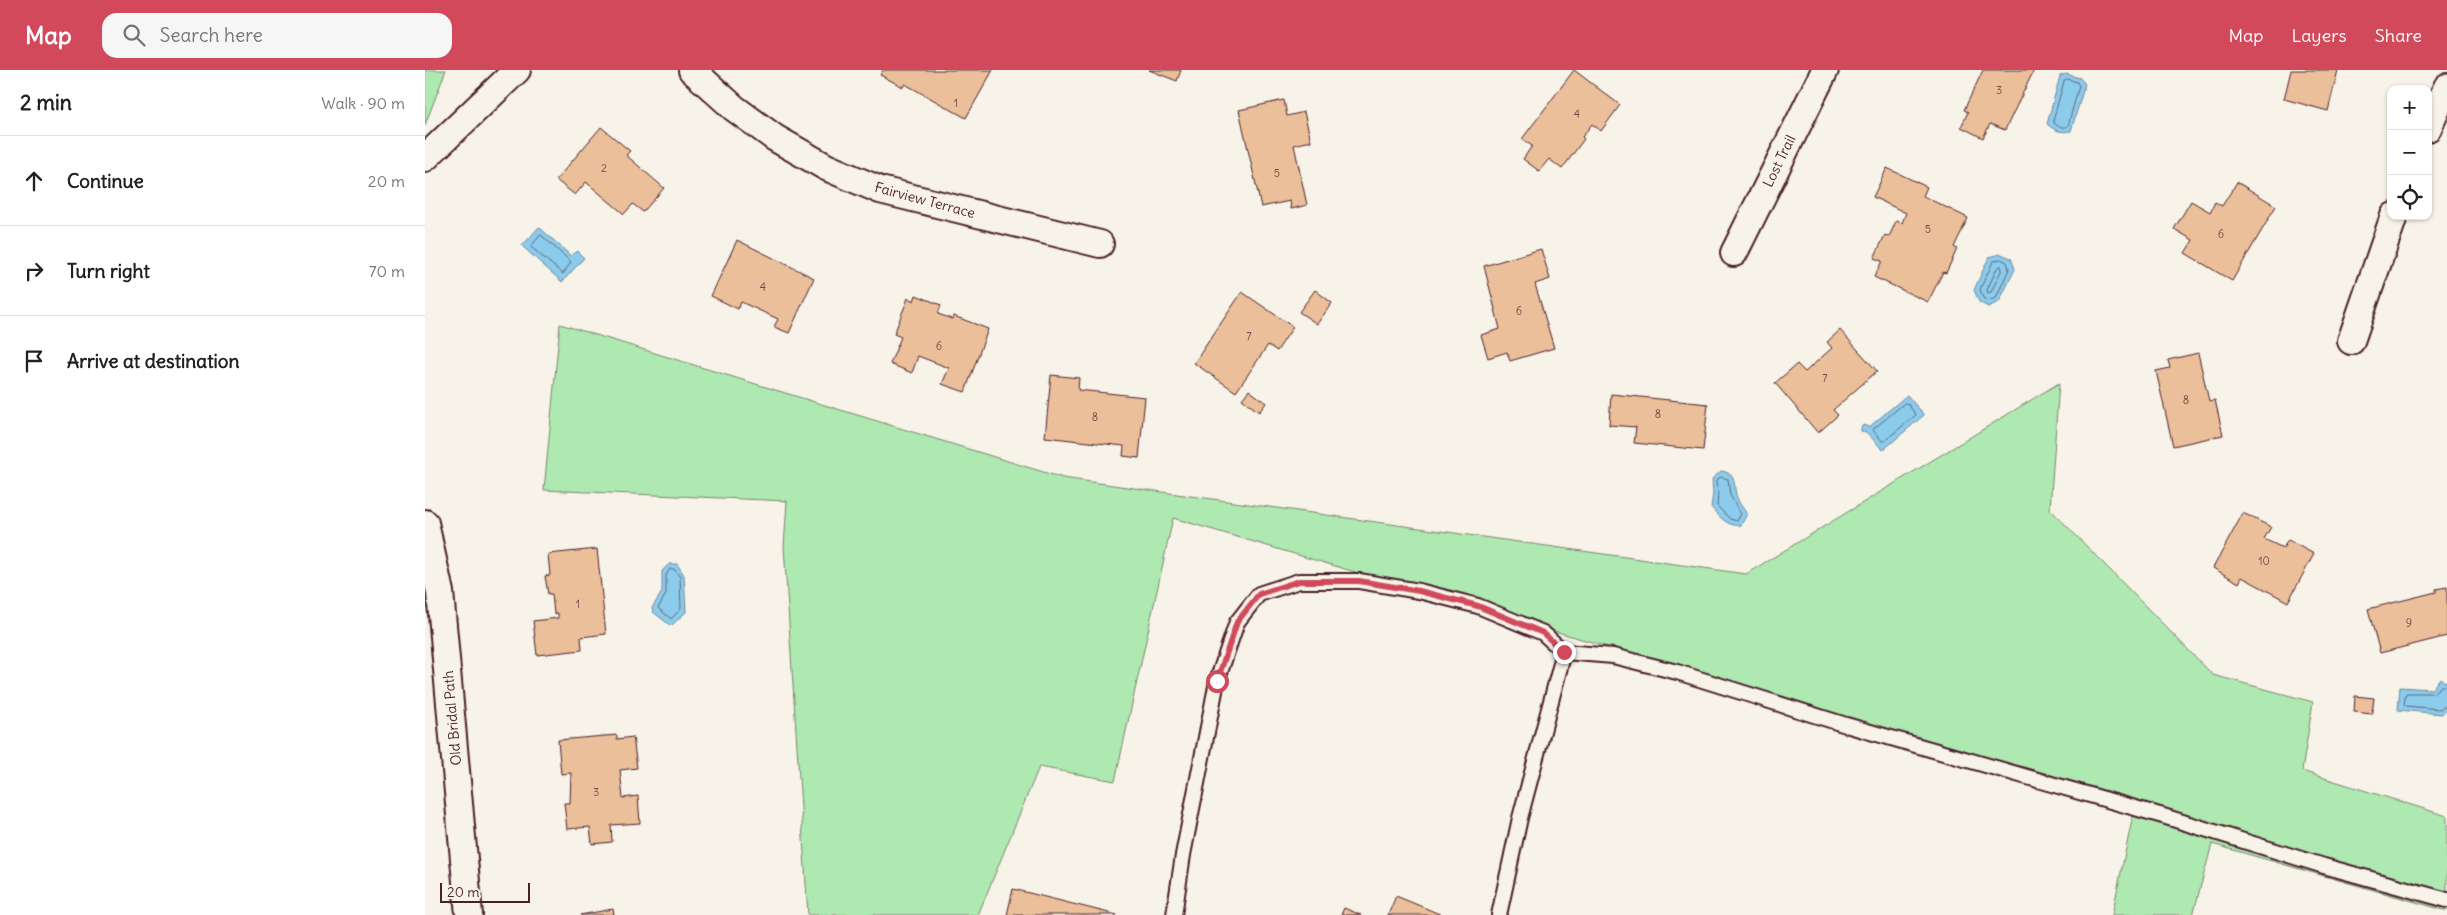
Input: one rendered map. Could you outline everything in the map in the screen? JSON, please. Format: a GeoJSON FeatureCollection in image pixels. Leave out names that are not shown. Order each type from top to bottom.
{"type":"FeatureCollection","features":[{"type":"Feature","properties":{"kind":"street"},"geometry":{"type":"LineString","coordinates":[[425,158],[517,70]]}},
{"type":"Feature","properties":{"kind":"street","name":"Fairview Terrace"},"geometry":{"type":"LineString","coordinates":[[692,70],[734,108],[775,138],[826,167],[880,190],[1099,244]]}},
{"type":"Feature","properties":{"kind":"street","name":"Lost Trail"},"geometry":{"type":"LineString","coordinates":[[1734,253],[1825,70]]}},
{"type":"Feature","properties":{"kind":"street"},"geometry":{"type":"LineString","coordinates":[[2432,119],[2447,86]]}},
{"type":"Feature","properties":{"kind":"street"},"geometry":{"type":"LineString","coordinates":[[2351,341],[2393,220]]}},
{"type":"Feature","properties":{"kind":"street","name":"Old Bridal Path"},"geometry":{"type":"LineString","coordinates":[[425,523],[440,592],[469,915]]}},
{"type":"Feature","properties":{"kind":"lane"},"geometry":{"type":"LineString","coordinates":[[1175,915],[1183,855],[1217,681],[1237,622],[1259,594],[1299,581],[1359,581],[1419,591],[1486,609],[1543,633],[1564,652],[1613,656],[1677,672],[1884,737],[2163,816],[2323,866],[2447,900]]}},
{"type":"Feature","properties":{"kind":"lane"},"geometry":{"type":"LineString","coordinates":[[1499,915],[1520,818],[1564,652]]}},
{"type":"Feature","properties":{"kind":"green space"},"geometry":{"type":"Polygon","coordinates":[[[425,70],[446,70],[425,125],[425,70]]]}},
{"type":"Feature","properties":{"kind":"green space"},"geometry":{"type":"Polygon","coordinates":[[[560,324],[1063,478],[1746,574],[2059,383],[2050,509],[2213,675],[2313,702],[2302,771],[2447,816],[2447,911],[2212,844],[2193,915],[2112,915],[2133,815],[1615,649],[1173,518],[1115,781],[1039,767],[978,915],[808,915],[784,547],[787,501],[544,490],[560,324]]]}},
{"type":"Feature","properties":{"kind":"water"},"geometry":{"type":"Polygon","coordinates":[[[2066,74],[2080,78],[2085,84],[2071,131],[2061,132],[2047,124],[2060,76],[2066,74]]]}},
{"type":"Feature","properties":{"kind":"water"},"geometry":{"type":"Polygon","coordinates":[[[539,227],[571,256],[577,251],[584,258],[562,282],[522,246],[539,227]]]}},
{"type":"Feature","properties":{"kind":"water"},"geometry":{"type":"Polygon","coordinates":[[[2001,254],[2011,258],[2015,269],[1999,302],[1988,307],[1979,302],[1974,290],[1989,257],[2001,254]]]}},
{"type":"Feature","properties":{"kind":"water"},"geometry":{"type":"Polygon","coordinates":[[[1907,395],[1924,415],[1883,450],[1867,433],[1861,431],[1861,428],[1863,425],[1869,427],[1907,395]]]}},
{"type":"Feature","properties":{"kind":"water"},"geometry":{"type":"Polygon","coordinates":[[[1721,471],[1727,472],[1733,478],[1736,495],[1747,514],[1741,525],[1728,523],[1711,507],[1712,479],[1721,471]]]}},
{"type":"Feature","properties":{"kind":"water"},"geometry":{"type":"Polygon","coordinates":[[[669,564],[677,564],[684,575],[686,612],[671,626],[653,612],[652,608],[662,592],[662,571],[669,564]]]}},
{"type":"Feature","properties":{"kind":"water"},"geometry":{"type":"Polygon","coordinates":[[[2440,678],[2445,682],[2447,680],[2447,708],[2442,714],[2398,710],[2400,687],[2432,689],[2440,678]]]}},
{"type":"Feature","properties":{"kind":"building"},"geometry":{"type":"Polygon","coordinates":[[[883,70],[993,70],[966,118],[905,84],[903,87],[880,75],[883,70]]]}},
{"type":"Feature","properties":{"kind":"building"},"geometry":{"type":"Polygon","coordinates":[[[1149,70],[1181,70],[1177,81],[1149,70]]]}},
{"type":"Feature","properties":{"kind":"building"},"geometry":{"type":"Polygon","coordinates":[[[1574,70],[1620,105],[1601,131],[1592,124],[1582,137],[1584,139],[1562,169],[1549,159],[1539,171],[1523,159],[1532,146],[1522,139],[1574,70]]]}},
{"type":"Feature","properties":{"kind":"building"},"geometry":{"type":"Polygon","coordinates":[[[1983,70],[2034,70],[2005,130],[1990,124],[1983,138],[1961,127],[1968,112],[1964,110],[1983,70]]]}},
{"type":"Feature","properties":{"kind":"building"},"geometry":{"type":"Polygon","coordinates":[[[2291,70],[2338,70],[2328,111],[2284,99],[2291,70]]]}},
{"type":"Feature","properties":{"kind":"building"},"geometry":{"type":"Polygon","coordinates":[[[1284,100],[1287,116],[1304,112],[1311,141],[1294,145],[1307,205],[1291,209],[1290,201],[1261,207],[1239,110],[1284,100]]]}},
{"type":"Feature","properties":{"kind":"building"},"geometry":{"type":"Polygon","coordinates":[[[601,127],[630,151],[626,155],[664,188],[643,212],[633,204],[624,214],[586,182],[575,195],[556,180],[601,127]]]}},
{"type":"Feature","properties":{"kind":"building"},"geometry":{"type":"Polygon","coordinates":[[[1887,168],[1927,187],[1923,196],[1968,218],[1954,247],[1957,249],[1946,273],[1943,272],[1928,302],[1874,277],[1882,261],[1874,258],[1885,235],[1889,237],[1896,221],[1902,223],[1906,213],[1873,197],[1887,168]]]}},
{"type":"Feature","properties":{"kind":"building"},"geometry":{"type":"Polygon","coordinates":[[[2237,182],[2276,206],[2232,281],[2185,253],[2193,240],[2174,229],[2191,201],[2210,212],[2215,202],[2222,206],[2237,182]]]}},
{"type":"Feature","properties":{"kind":"building"},"geometry":{"type":"Polygon","coordinates":[[[737,240],[814,278],[789,333],[774,327],[778,319],[741,302],[738,309],[711,296],[737,240]]]}},
{"type":"Feature","properties":{"kind":"building"},"geometry":{"type":"Polygon","coordinates":[[[1541,249],[1550,279],[1535,284],[1554,348],[1510,361],[1507,352],[1488,358],[1481,335],[1500,329],[1484,266],[1541,249]]]}},
{"type":"Feature","properties":{"kind":"building"},"geometry":{"type":"Polygon","coordinates":[[[1315,290],[1332,303],[1317,324],[1299,312],[1315,290]]]}},
{"type":"Feature","properties":{"kind":"building"},"geometry":{"type":"Polygon","coordinates":[[[1242,292],[1293,327],[1277,351],[1268,345],[1236,392],[1194,363],[1242,292]]]}},
{"type":"Feature","properties":{"kind":"building"},"geometry":{"type":"Polygon","coordinates":[[[916,295],[941,305],[938,314],[952,319],[954,316],[988,329],[965,392],[942,384],[949,368],[918,356],[912,373],[890,364],[901,337],[894,334],[908,298],[914,301],[916,295]]]}},
{"type":"Feature","properties":{"kind":"building"},"geometry":{"type":"Polygon","coordinates":[[[1840,330],[1877,371],[1833,410],[1838,415],[1818,433],[1775,383],[1797,364],[1805,372],[1832,348],[1827,342],[1840,330]]]}},
{"type":"Feature","properties":{"kind":"building"},"geometry":{"type":"Polygon","coordinates":[[[2198,353],[2209,401],[2215,400],[2223,435],[2173,446],[2156,371],[2170,368],[2168,360],[2198,353]]]}},
{"type":"Feature","properties":{"kind":"building"},"geometry":{"type":"Polygon","coordinates":[[[1051,375],[1079,378],[1078,390],[1145,397],[1139,458],[1123,456],[1124,446],[1045,437],[1051,375]]]}},
{"type":"Feature","properties":{"kind":"building"},"geometry":{"type":"Polygon","coordinates":[[[1249,390],[1266,403],[1259,412],[1242,399],[1249,390]]]}},
{"type":"Feature","properties":{"kind":"building"},"geometry":{"type":"Polygon","coordinates":[[[1611,394],[1708,404],[1703,450],[1634,443],[1636,427],[1609,425],[1611,394]]]}},
{"type":"Feature","properties":{"kind":"building"},"geometry":{"type":"Polygon","coordinates":[[[2243,513],[2271,527],[2264,539],[2283,548],[2288,540],[2314,554],[2288,602],[2242,577],[2239,583],[2213,568],[2243,513]]]}},
{"type":"Feature","properties":{"kind":"building"},"geometry":{"type":"Polygon","coordinates":[[[597,549],[606,634],[581,637],[582,650],[537,655],[533,621],[558,618],[558,613],[554,614],[552,594],[548,594],[545,576],[550,575],[548,554],[597,549]]]}},
{"type":"Feature","properties":{"kind":"building"},"geometry":{"type":"Polygon","coordinates":[[[2447,587],[2447,636],[2380,653],[2368,609],[2436,592],[2436,589],[2447,587]]]}},
{"type":"Feature","properties":{"kind":"building"},"geometry":{"type":"Polygon","coordinates":[[[2355,696],[2374,698],[2372,714],[2354,712],[2355,696]]]}},
{"type":"Feature","properties":{"kind":"building"},"geometry":{"type":"Polygon","coordinates":[[[617,735],[617,739],[633,737],[637,768],[620,770],[623,798],[638,796],[640,823],[611,825],[612,842],[592,844],[590,827],[567,829],[564,803],[570,803],[571,773],[561,774],[558,740],[617,735]]]}},
{"type":"Feature","properties":{"kind":"building"},"geometry":{"type":"Polygon","coordinates":[[[1013,889],[1117,915],[1007,915],[1013,889]]]}},
{"type":"Feature","properties":{"kind":"building"},"geometry":{"type":"Polygon","coordinates":[[[1396,896],[1442,915],[1388,915],[1396,896]]]}},
{"type":"Feature","properties":{"kind":"building"},"geometry":{"type":"Polygon","coordinates":[[[1344,908],[1361,915],[1341,915],[1344,908]]]}},
{"type":"Feature","properties":{"kind":"building"},"geometry":{"type":"Polygon","coordinates":[[[613,909],[614,915],[580,915],[613,909]]]}},
{"type":"Feature","properties":{"kind":"route"},"geometry":{"type":"LineString","coordinates":[[1217,681],[1237,622],[1259,594],[1299,581],[1359,581],[1419,591],[1478,606],[1543,633],[1564,652]]}}]}
